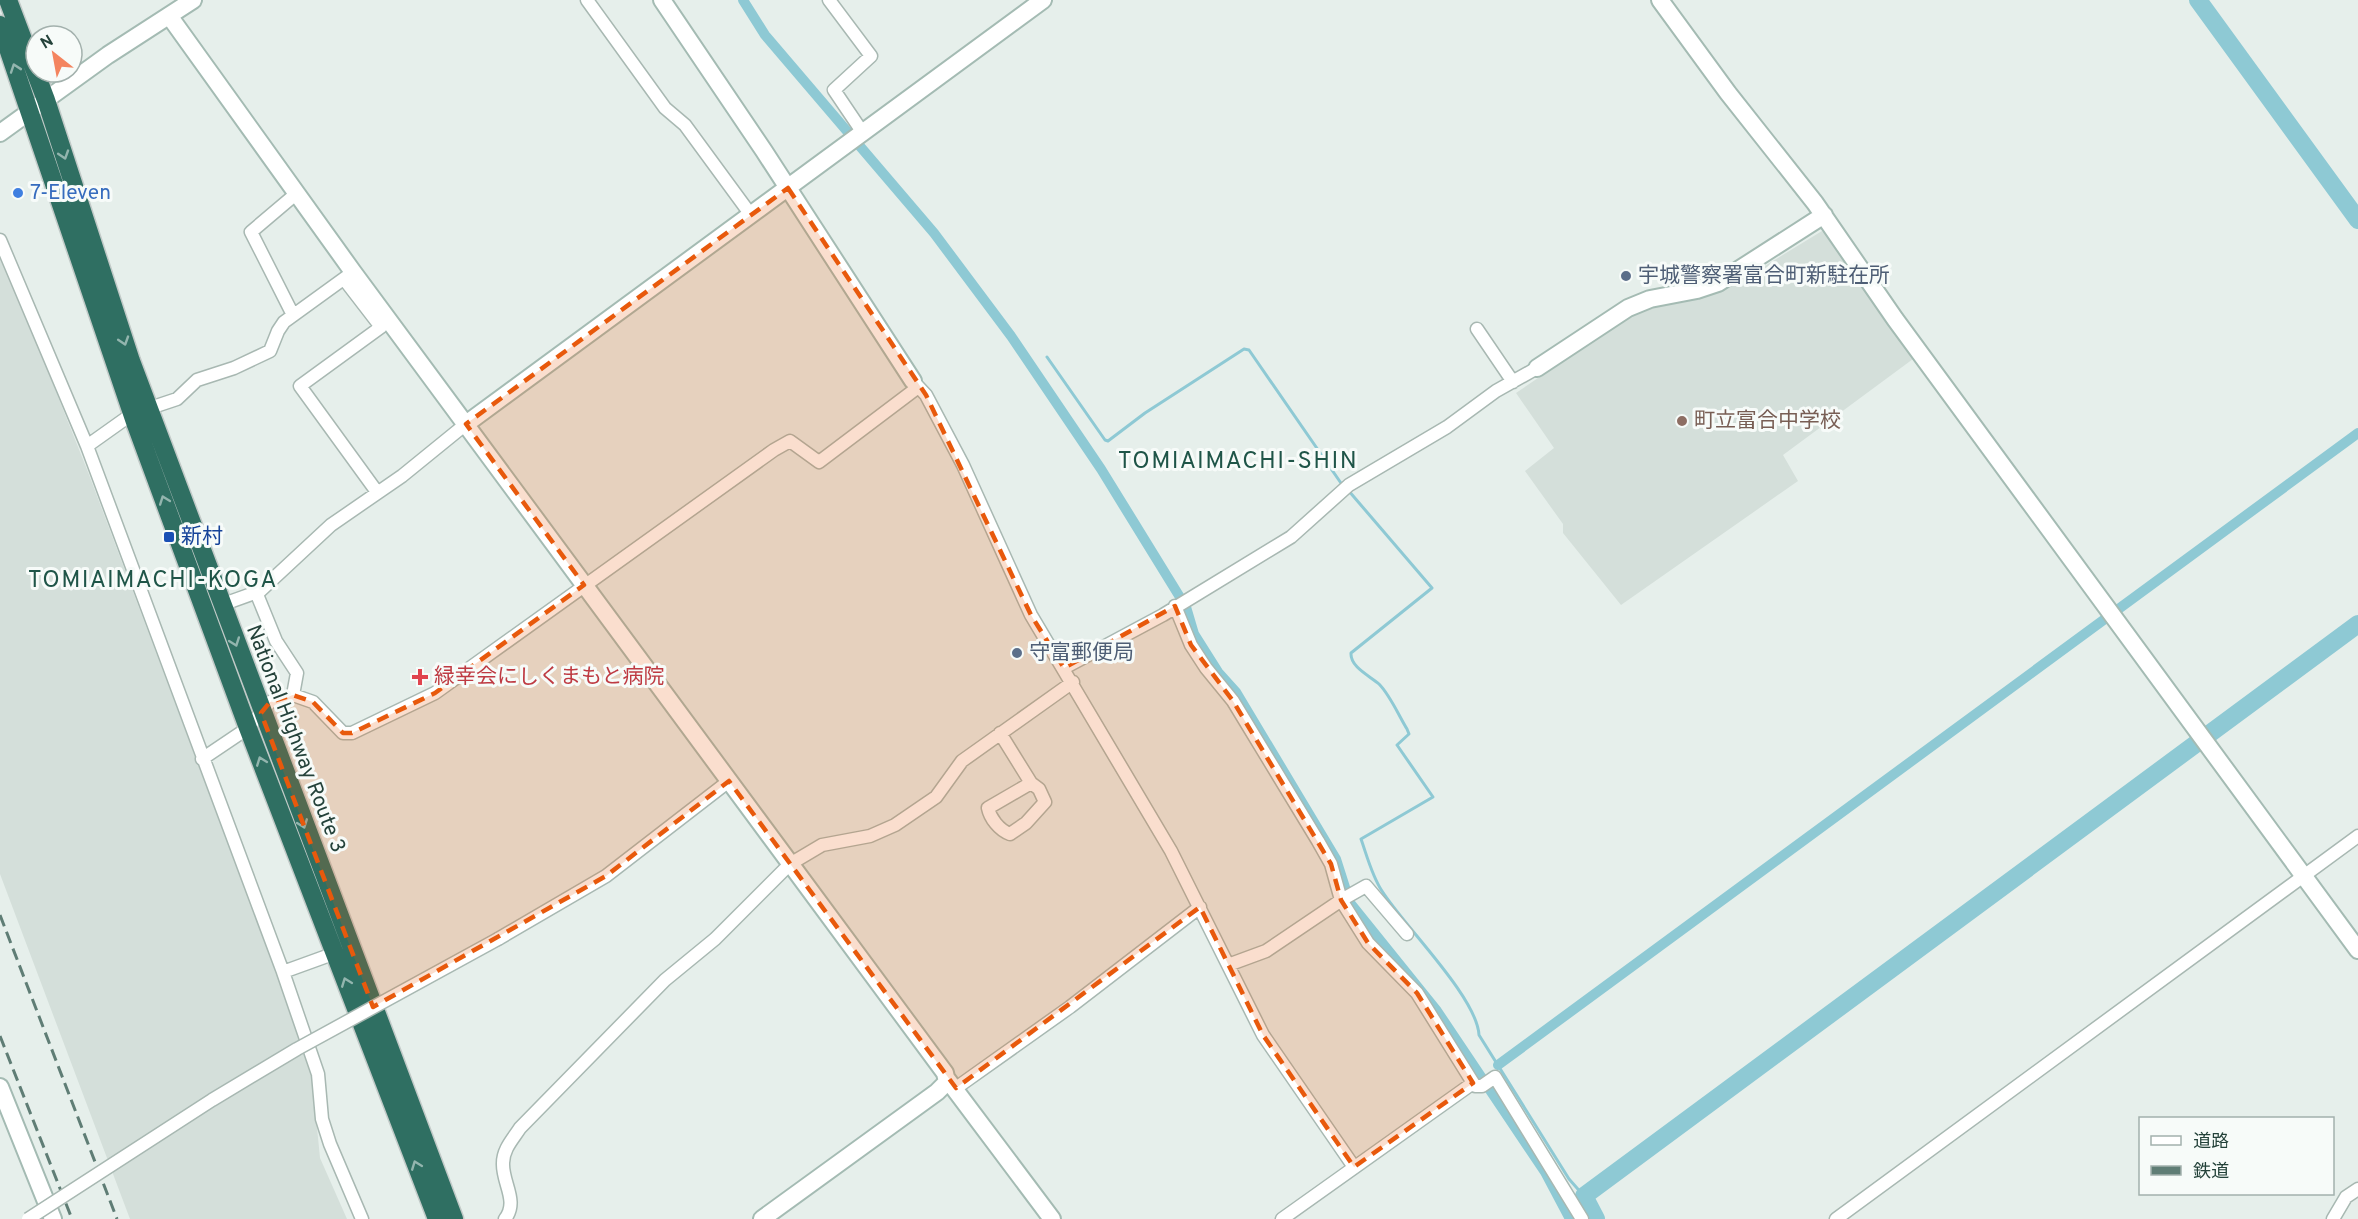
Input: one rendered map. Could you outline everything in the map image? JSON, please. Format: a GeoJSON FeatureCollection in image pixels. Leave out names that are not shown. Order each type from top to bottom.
{"type":"FeatureCollection","features":[{"type":"Feature","properties":{"kind":"highway","name":"National Highway Route 3"},"geometry":{"type":"LineString","coordinates":[[8,0],[46,99],[140,412],[221,605],[437,1219]]}},
{"type":"Feature","properties":{"kind":"highway","name":"National Highway Route 3"},"geometry":{"type":"LineString","coordinates":[[0,25],[140,412],[248,728],[454,1219]]}},
{"type":"Feature","properties":{"kind":"street"},"geometry":{"type":"LineString","coordinates":[[0,133],[46,99],[193,0]]}},
{"type":"Feature","properties":{"kind":"street"},"geometry":{"type":"LineString","coordinates":[[587,0],[665,108],[685,125],[751,215]]}},
{"type":"Feature","properties":{"kind":"street"},"geometry":{"type":"LineString","coordinates":[[662,0],[915,384],[926,394],[963,465],[1031,615],[1171,851],[1263,1035],[1354,1167]]}},
{"type":"Feature","properties":{"kind":"street"},"geometry":{"type":"LineString","coordinates":[[829,0],[871,56],[834,90],[858,137]]}},
{"type":"Feature","properties":{"kind":"street"},"geometry":{"type":"LineString","coordinates":[[221,605],[256,592],[331,525],[402,476],[466,424],[1043,0]]}},
{"type":"Feature","properties":{"kind":"street"},"geometry":{"type":"LineString","coordinates":[[1660,0],[1824,215],[1926,362],[2358,950]]}},
{"type":"Feature","properties":{"kind":"street"},"geometry":{"type":"LineString","coordinates":[[170,17],[297,193],[381,327],[300,386],[377,492]]}},
{"type":"Feature","properties":{"kind":"street"},"geometry":{"type":"LineString","coordinates":[[293,315],[251,232],[297,193]]}},
{"type":"Feature","properties":{"kind":"street"},"geometry":{"type":"LineString","coordinates":[[1064,668],[1181,603],[1291,537],[1349,485],[1447,427],[1512,382],[1628,308],[1650,299],[1697,290],[1718,283],[1824,215]]}},
{"type":"Feature","properties":{"kind":"street"},"geometry":{"type":"LineString","coordinates":[[0,240],[87,446],[283,972],[318,1074],[322,1119],[330,1144],[362,1219]]}},
{"type":"Feature","properties":{"kind":"street"},"geometry":{"type":"LineString","coordinates":[[87,446],[140,412],[177,399],[203,377],[234,368],[270,351],[278,331],[293,315],[349,276]]}},
{"type":"Feature","properties":{"kind":"street"},"geometry":{"type":"LineString","coordinates":[[349,276],[466,424],[1052,1219]]}},
{"type":"Feature","properties":{"kind":"street"},"geometry":{"type":"LineString","coordinates":[[1477,329],[1512,382]]}},
{"type":"Feature","properties":{"kind":"street"},"geometry":{"type":"LineString","coordinates":[[202,759],[248,728],[270,702],[293,695],[313,702],[342,733],[352,733],[435,693],[774,450],[790,441],[819,462],[915,384]]}},
{"type":"Feature","properties":{"kind":"street"},"geometry":{"type":"LineString","coordinates":[[256,592],[276,641],[297,673],[293,695]]}},
{"type":"Feature","properties":{"kind":"street"},"geometry":{"type":"LineString","coordinates":[[1181,603],[1191,645],[1206,668],[1233,701],[1318,841],[1368,943],[1417,993],[1481,1083]]}},
{"type":"Feature","properties":{"kind":"street"},"geometry":{"type":"LineString","coordinates":[[504,1219],[509,1213],[511,1201],[503,1160],[508,1146],[520,1128],[665,980],[715,939],[789,864],[822,845],[870,836],[895,825],[936,797],[962,761],[1072,682]]}},
{"type":"Feature","properties":{"kind":"street"},"geometry":{"type":"LineString","coordinates":[[1000,733],[1031,783],[1039,789],[1045,804],[1019,829],[1010,834],[1005,833],[993,820],[988,808],[1031,783]]}},
{"type":"Feature","properties":{"kind":"street"},"geometry":{"type":"LineString","coordinates":[[28,1219],[212,1100],[297,1049],[498,939],[606,876],[723,774]]}},
{"type":"Feature","properties":{"kind":"street"},"geometry":{"type":"LineString","coordinates":[[1836,1219],[2358,836]]}},
{"type":"Feature","properties":{"kind":"street"},"geometry":{"type":"LineString","coordinates":[[1228,965],[1266,951],[1366,886],[1407,934]]}},
{"type":"Feature","properties":{"kind":"street"},"geometry":{"type":"LineString","coordinates":[[762,1219],[937,1092],[1070,1007],[1200,907]]}},
{"type":"Feature","properties":{"kind":"street"},"geometry":{"type":"LineString","coordinates":[[283,972],[343,950]]}},
{"type":"Feature","properties":{"kind":"street"},"geometry":{"type":"LineString","coordinates":[[1282,1219],[1354,1167],[1481,1083],[1495,1077],[1582,1219]]}},
{"type":"Feature","properties":{"kind":"street"},"geometry":{"type":"LineString","coordinates":[[0,1087],[53,1219]]}},
{"type":"Feature","properties":{"kind":"street"},"geometry":{"type":"LineString","coordinates":[[2333,1219],[2346,1197],[2358,1189]]}},
{"type":"Feature","properties":{"kind":"highlighted area"},"geometry":{"type":"Polygon","coordinates":[[[788,188],[926,395],[1031,615],[1064,668],[1175,606],[1191,645],[1233,701],[1331,864],[1341,900],[1368,943],[1417,993],[1473,1083],[1354,1167],[1263,1035],[1200,907],[956,1088],[729,781],[606,876],[373,1007],[261,713],[270,702],[293,695],[313,702],[343,733],[352,733],[435,693],[584,585],[466,424],[788,188]]]}},
{"type":"Feature","properties":{"kind":"shaded area","name":"町立富合中学校"},"geometry":{"type":"Polygon","coordinates":[[[1822,231],[1913,359],[1783,455],[1798,481],[1621,605],[1563,533],[1563,524],[1525,471],[1554,448],[1516,393],[1628,317],[1667,302],[1732,286],[1822,231]]]}},
{"type":"Feature","properties":{"kind":"shaded area"},"geometry":{"type":"Polygon","coordinates":[[[0,251],[88,472],[280,982],[312,1077],[320,1158],[347,1219],[130,1219],[0,874],[0,251]]]}},
{"type":"Feature","properties":{"kind":"waterway"},"geometry":{"type":"LineString","coordinates":[[743,0],[765,35],[934,233],[1011,336],[1101,469],[1186,607],[1194,634],[1218,672],[1236,692],[1336,859],[1350,903],[1437,1011],[1545,1172],[1570,1219]]}},
{"type":"Feature","properties":{"kind":"waterway"},"geometry":{"type":"LineString","coordinates":[[2198,0],[2358,220]]}},
{"type":"Feature","properties":{"kind":"waterway"},"geometry":{"type":"LineString","coordinates":[[1047,357],[1105,440],[1108,441],[1145,413],[1244,349],[1249,350],[1343,486]]}},
{"type":"Feature","properties":{"kind":"waterway"},"geometry":{"type":"LineString","coordinates":[[1498,1065],[2358,433]]}},
{"type":"Feature","properties":{"kind":"waterway"},"geometry":{"type":"LineString","coordinates":[[1348,490],[1432,588],[1351,653],[1357,667],[1379,684],[1394,706],[1409,734],[1397,745],[1433,797],[1361,839],[1375,879],[1382,891],[1466,1001],[1475,1019],[1479,1035],[1569,1179],[1584,1196]]}},
{"type":"Feature","properties":{"kind":"waterway"},"geometry":{"type":"LineString","coordinates":[[1596,1219],[1584,1196],[2358,624]]}},
{"type":"Feature","properties":{"kind":"railway"},"geometry":{"type":"LineString","coordinates":[[0,915],[117,1219]]}},
{"type":"Feature","properties":{"kind":"railway"},"geometry":{"type":"LineString","coordinates":[[0,1036],[72,1219]]}},
{"type":"Feature","properties":{"kind":"place","name":"7-Eleven"},"geometry":{"type":"Point","coordinates":[18,193]}},
{"type":"Feature","properties":{"kind":"place","name":"宇城警察署富合町新駐在所"},"geometry":{"type":"Point","coordinates":[1626,276]}},
{"type":"Feature","properties":{"kind":"place","name":"町立富合中学校"},"geometry":{"type":"Point","coordinates":[1682,421]}},
{"type":"Feature","properties":{"kind":"place","name":"新村"},"geometry":{"type":"Point","coordinates":[169,537]}},
{"type":"Feature","properties":{"kind":"place","name":"守富郵便局"},"geometry":{"type":"Point","coordinates":[1017,653]}},
{"type":"Feature","properties":{"kind":"place","name":"緑幸会にしくまもと病院"},"geometry":{"type":"Point","coordinates":[420,677]}},
{"type":"Feature","properties":{"kind":"district","name":"TOMIAIMACHI-SHIN"},"geometry":{"type":"Point","coordinates":[1238,462]}},
{"type":"Feature","properties":{"kind":"district","name":"TOMIAIMACHI-KOGA"},"geometry":{"type":"Point","coordinates":[153,581]}}]}
